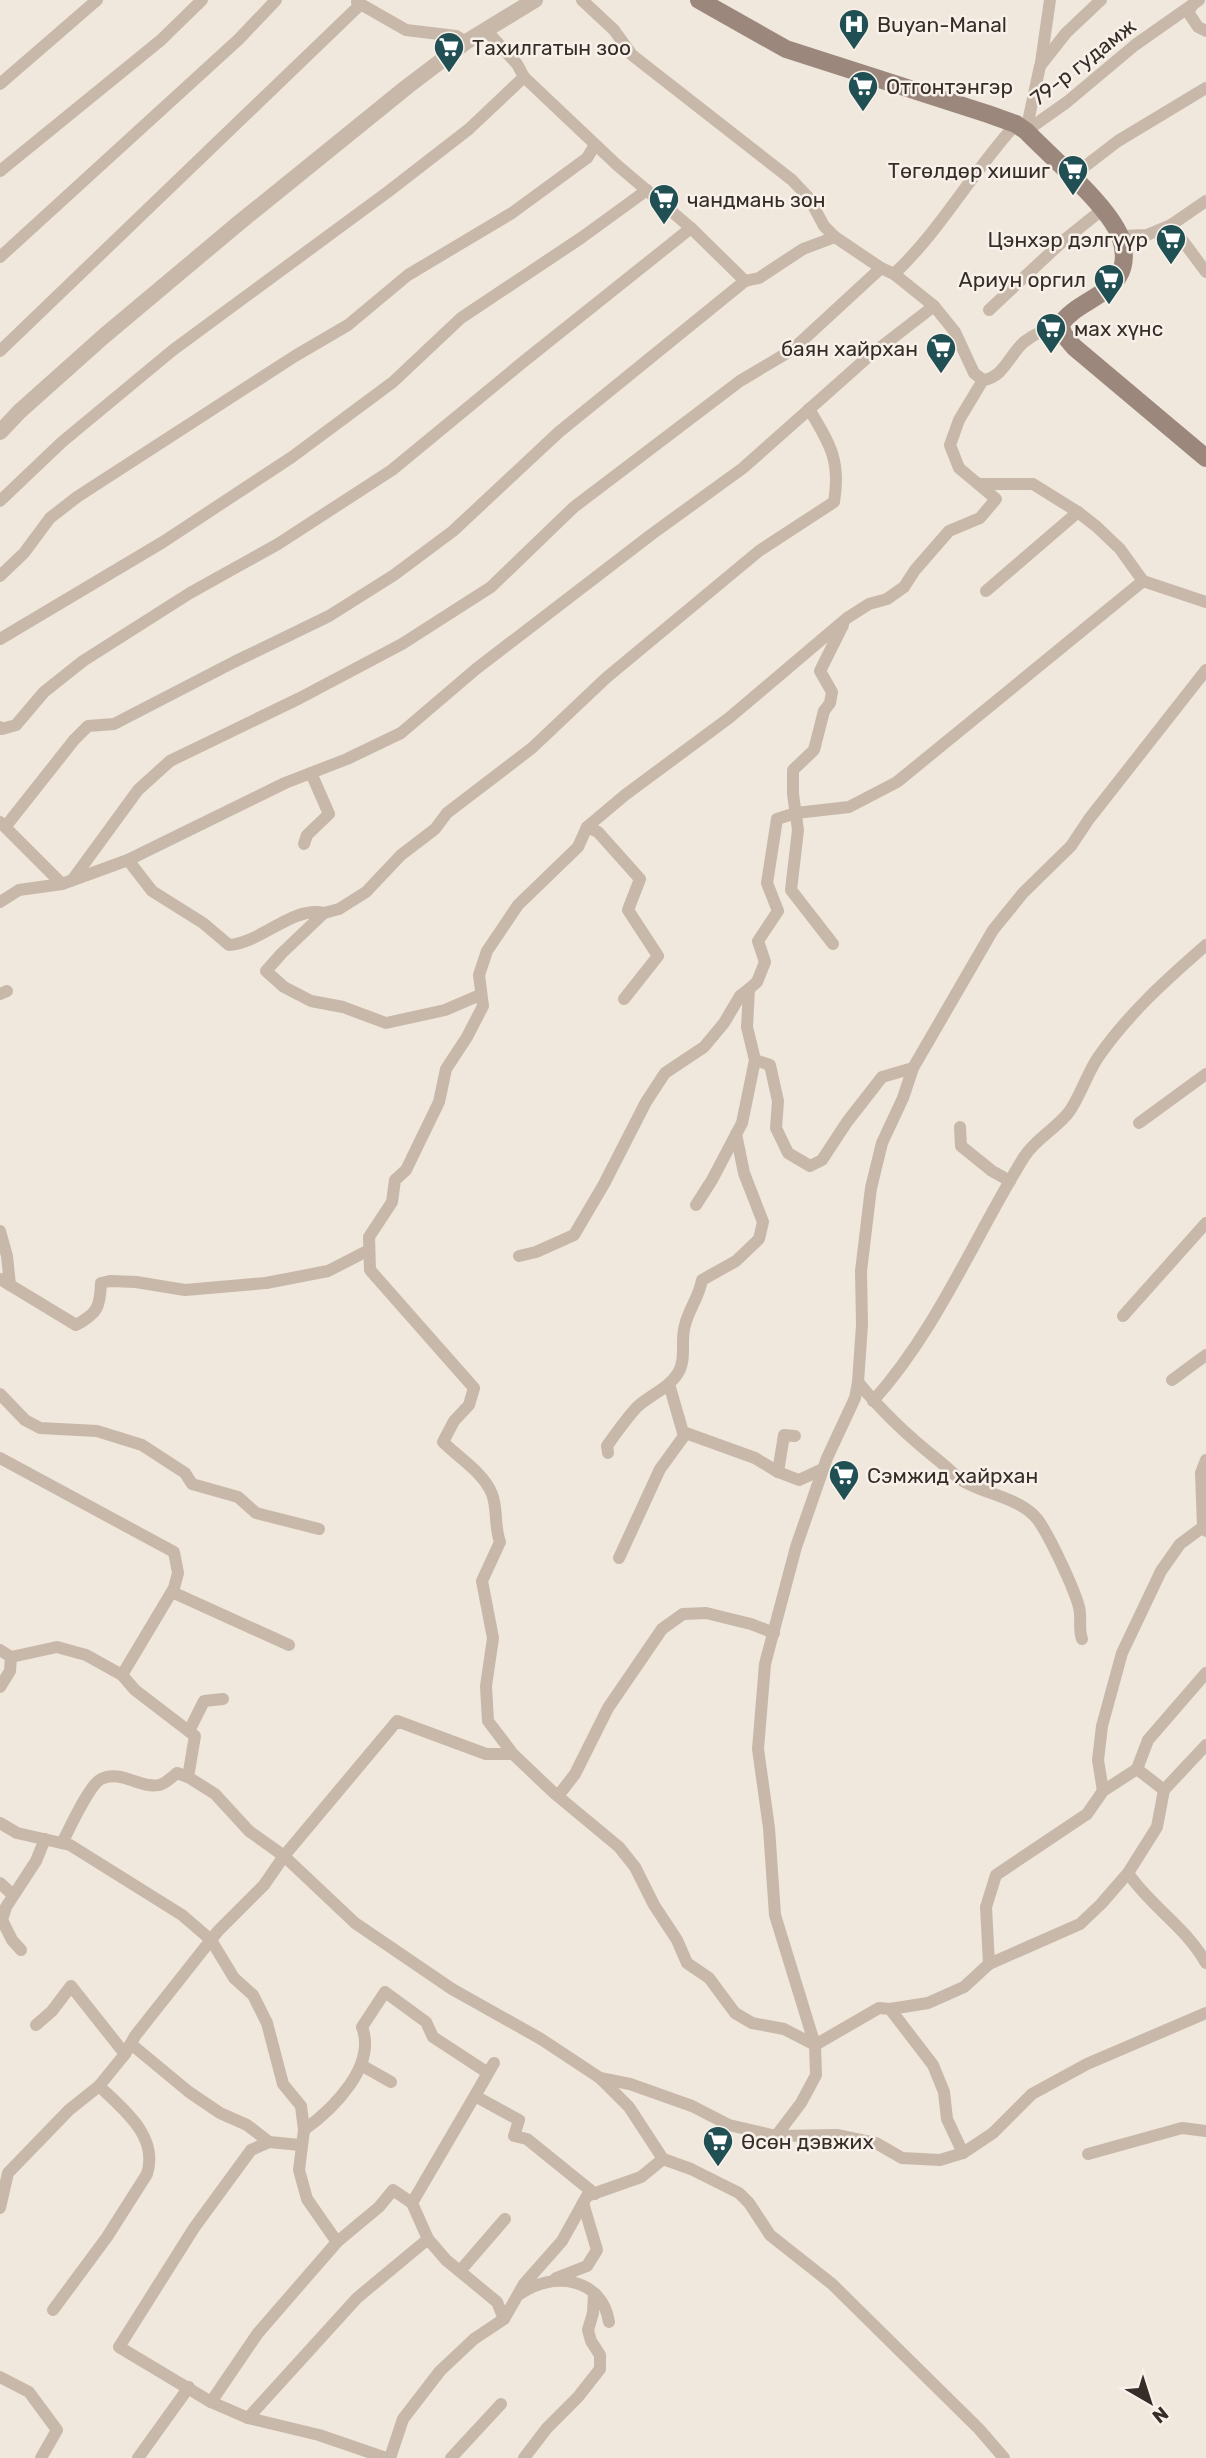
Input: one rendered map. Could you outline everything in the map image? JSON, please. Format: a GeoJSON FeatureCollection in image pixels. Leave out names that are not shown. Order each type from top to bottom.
{"type":"FeatureCollection","features":[{"type":"Feature","properties":{"kind":"main road"},"geometry":{"type":"LineString","coordinates":[[699,0],[786,49],[1021,128],[1103,209],[1120,236],[1125,260],[1118,277],[1102,294],[1076,308],[1060,325],[1063,335],[1206,458]]}},
{"type":"Feature","properties":{"kind":"street"},"geometry":{"type":"LineString","coordinates":[[0,84],[97,0]]}},
{"type":"Feature","properties":{"kind":"street"},"geometry":{"type":"LineString","coordinates":[[0,172],[161,40],[202,0]]}},
{"type":"Feature","properties":{"kind":"street"},"geometry":{"type":"LineString","coordinates":[[0,257],[239,39],[276,0]]}},
{"type":"Feature","properties":{"kind":"street"},"geometry":{"type":"LineString","coordinates":[[0,432],[104,336],[240,222],[466,42],[535,0]]}},
{"type":"Feature","properties":{"kind":"street"},"geometry":{"type":"LineString","coordinates":[[582,0],[614,30],[632,55],[792,180],[809,198],[824,226],[835,237],[894,274],[934,306],[955,332],[974,373],[983,380],[992,379],[1003,369],[1010,355],[1025,341],[1060,325]]}},
{"type":"Feature","properties":{"kind":"street"},"geometry":{"type":"LineString","coordinates":[[1021,128],[1040,66],[1050,0]]}},
{"type":"Feature","properties":{"kind":"street"},"geometry":{"type":"LineString","coordinates":[[1040,66],[1066,33],[1101,0]]}},
{"type":"Feature","properties":{"kind":"street"},"geometry":{"type":"LineString","coordinates":[[0,351],[358,2],[406,30],[456,36],[466,42]]}},
{"type":"Feature","properties":{"kind":"street"},"geometry":{"type":"LineString","coordinates":[[1196,2],[1188,12],[1198,27],[1206,31]]}},
{"type":"Feature","properties":{"kind":"street","name":"79-р гудамж"},"geometry":{"type":"LineString","coordinates":[[894,274],[919,250],[989,154],[1021,128],[1067,102],[1135,45],[1196,2]]}},
{"type":"Feature","properties":{"kind":"street"},"geometry":{"type":"LineString","coordinates":[[485,30],[517,64],[524,77],[595,145],[691,228],[745,281]]}},
{"type":"Feature","properties":{"kind":"street"},"geometry":{"type":"LineString","coordinates":[[0,501],[62,442],[173,350],[469,129],[524,77]]}},
{"type":"Feature","properties":{"kind":"street"},"geometry":{"type":"LineString","coordinates":[[1072,177],[1118,141],[1206,88]]}},
{"type":"Feature","properties":{"kind":"street"},"geometry":{"type":"LineString","coordinates":[[0,576],[24,553],[50,518],[77,496],[348,325],[408,275],[512,213],[587,158],[595,145]]}},
{"type":"Feature","properties":{"kind":"street"},"geometry":{"type":"LineString","coordinates":[[0,639],[163,542],[292,457],[393,382],[461,318],[647,190]]}},
{"type":"Feature","properties":{"kind":"street"},"geometry":{"type":"LineString","coordinates":[[1120,236],[1147,235],[1171,225],[1206,201]]}},
{"type":"Feature","properties":{"kind":"street"},"geometry":{"type":"LineString","coordinates":[[989,310],[1063,241],[1103,209]]}},
{"type":"Feature","properties":{"kind":"street"},"geometry":{"type":"LineString","coordinates":[[1171,225],[1206,272]]}},
{"type":"Feature","properties":{"kind":"street"},"geometry":{"type":"LineString","coordinates":[[0,727],[2,729],[16,725],[44,692],[94,654],[190,593],[278,544],[392,470],[691,228]]}},
{"type":"Feature","properties":{"kind":"street"},"geometry":{"type":"LineString","coordinates":[[68,882],[3,823],[88,726],[114,724],[329,616],[394,575],[453,531],[559,432],[745,281],[759,278],[803,249],[835,237]]}},
{"type":"Feature","properties":{"kind":"street"},"geometry":{"type":"LineString","coordinates":[[68,882],[138,790],[170,761],[300,698],[402,644],[491,587],[574,507],[740,381],[792,350],[881,268]]}},
{"type":"Feature","properties":{"kind":"street"},"geometry":{"type":"LineString","coordinates":[[0,902],[19,890],[68,882],[128,860],[285,783],[347,759],[401,733],[476,669],[743,468],[868,356],[934,306]]}},
{"type":"Feature","properties":{"kind":"street"},"geometry":{"type":"LineString","coordinates":[[815,2045],[784,2029],[752,2022],[735,2013],[709,1978],[687,1963],[677,1940],[654,1905],[635,1867],[619,1846],[558,1796],[513,1754],[488,1721],[486,1686],[493,1638],[482,1581],[500,1542],[496,1530],[498,1515],[492,1492],[482,1477],[443,1442],[454,1420],[469,1405],[474,1388],[370,1270],[369,1237],[392,1202],[395,1180],[406,1170],[439,1102],[446,1069],[467,1038],[483,1006],[479,975],[487,951],[518,905],[578,847],[587,827],[729,718],[847,618],[869,604],[887,599],[904,587],[949,531],[980,518],[996,499],[959,468],[950,445],[959,420],[983,380]]}},
{"type":"Feature","properties":{"kind":"street"},"geometry":{"type":"LineString","coordinates":[[128,860],[152,891],[203,923],[229,945],[243,944],[298,914],[324,913],[339,909],[366,892],[401,855],[435,829],[447,813],[532,748],[606,678],[759,551],[834,502],[837,482],[831,445],[809,409]]}},
{"type":"Feature","properties":{"kind":"street"},"geometry":{"type":"LineString","coordinates":[[979,484],[1033,484],[1078,512],[1120,549],[1143,580],[1206,602]]}},
{"type":"Feature","properties":{"kind":"street"},"geometry":{"type":"LineString","coordinates":[[986,591],[1078,512]]}},
{"type":"Feature","properties":{"kind":"street"},"geometry":{"type":"LineString","coordinates":[[519,1256],[536,1252],[573,1235],[604,1184],[646,1102],[665,1073],[704,1047],[724,1023],[740,996],[757,982],[765,962],[758,941],[778,911],[767,883],[778,819],[796,813],[849,807],[897,782],[1143,580]]}},
{"type":"Feature","properties":{"kind":"street"},"geometry":{"type":"LineString","coordinates":[[833,944],[791,890],[798,830],[793,771],[814,750],[832,692],[820,671],[847,618]]}},
{"type":"Feature","properties":{"kind":"street"},"geometry":{"type":"LineString","coordinates":[[776,2136],[801,2103],[816,2075],[815,2045],[775,1915],[769,1828],[758,1749],[765,1664],[796,1547],[823,1469],[855,1398],[859,1382],[861,1271],[871,1188],[882,1143],[913,1068],[993,930],[1023,893],[1071,846],[1089,819],[1206,670]]}},
{"type":"Feature","properties":{"kind":"street"},"geometry":{"type":"LineString","coordinates":[[304,844],[307,835],[329,814],[311,773]]}},
{"type":"Feature","properties":{"kind":"street"},"geometry":{"type":"LineString","coordinates":[[587,827],[598,832],[640,880],[628,910],[658,956],[624,999]]}},
{"type":"Feature","properties":{"kind":"street"},"geometry":{"type":"LineString","coordinates":[[324,913],[266,971],[284,988],[311,1001],[343,1007],[386,1023],[444,1010],[481,995]]}},
{"type":"Feature","properties":{"kind":"street"},"geometry":{"type":"LineString","coordinates":[[873,1401],[897,1374],[930,1322],[1026,1153],[1069,1112],[1099,1057],[1124,1025],[1159,985],[1206,945]]}},
{"type":"Feature","properties":{"kind":"street"},"geometry":{"type":"LineString","coordinates":[[696,1205],[743,1123],[755,1060],[747,1027],[749,989]]}},
{"type":"Feature","properties":{"kind":"street"},"geometry":{"type":"LineString","coordinates":[[755,1060],[770,1065],[778,1101],[776,1128],[788,1153],[810,1166],[822,1160],[882,1077],[913,1068]]}},
{"type":"Feature","properties":{"kind":"street"},"geometry":{"type":"LineString","coordinates":[[1139,1123],[1206,1074]]}},
{"type":"Feature","properties":{"kind":"street"},"geometry":{"type":"LineString","coordinates":[[960,1128],[961,1146],[992,1171],[1010,1181]]}},
{"type":"Feature","properties":{"kind":"street"},"geometry":{"type":"LineString","coordinates":[[608,1453],[607,1446],[625,1421],[638,1407],[669,1384],[680,1371],[684,1352],[684,1327],[700,1294],[702,1280],[736,1261],[759,1239],[763,1222],[744,1173],[736,1134]]}},
{"type":"Feature","properties":{"kind":"street"},"geometry":{"type":"LineString","coordinates":[[1123,1316],[1206,1223]]}},
{"type":"Feature","properties":{"kind":"street"},"geometry":{"type":"LineString","coordinates":[[0,1231],[7,1256],[5,1282],[76,1325],[93,1316],[100,1301],[101,1283],[136,1282],[186,1290],[266,1283],[328,1271],[369,1250]]}},
{"type":"Feature","properties":{"kind":"street"},"geometry":{"type":"LineString","coordinates":[[1172,1380],[1206,1356]]}},
{"type":"Feature","properties":{"kind":"street"},"geometry":{"type":"LineString","coordinates":[[859,1382],[873,1401],[909,1438],[960,1479],[1017,1503],[1037,1519],[1073,1590],[1079,1608],[1079,1631],[1082,1639]]}},
{"type":"Feature","properties":{"kind":"street"},"geometry":{"type":"LineString","coordinates":[[620,1558],[660,1469],[684,1436],[669,1384]]}},
{"type":"Feature","properties":{"kind":"street"},"geometry":{"type":"LineString","coordinates":[[0,1394],[25,1420],[40,1427],[97,1431],[142,1445],[185,1473],[192,1484],[238,1497],[256,1513],[319,1529]]}},
{"type":"Feature","properties":{"kind":"street"},"geometry":{"type":"LineString","coordinates":[[683,1432],[755,1458],[778,1472],[799,1480],[823,1469]]}},
{"type":"Feature","properties":{"kind":"street"},"geometry":{"type":"LineString","coordinates":[[778,1472],[784,1436],[795,1436]]}},
{"type":"Feature","properties":{"kind":"street"},"geometry":{"type":"LineString","coordinates":[[0,1458],[174,1552],[178,1573],[172,1592],[122,1675]]}},
{"type":"Feature","properties":{"kind":"street"},"geometry":{"type":"LineString","coordinates":[[1103,1791],[1098,1760],[1102,1726],[1122,1653],[1161,1571],[1180,1544],[1204,1529],[1201,1472],[1206,1460]]}},
{"type":"Feature","properties":{"kind":"street"},"geometry":{"type":"LineString","coordinates":[[172,1592],[289,1645]]}},
{"type":"Feature","properties":{"kind":"street"},"geometry":{"type":"LineString","coordinates":[[558,1796],[575,1774],[608,1708],[662,1629],[683,1614],[706,1614],[751,1624],[774,1633]]}},
{"type":"Feature","properties":{"kind":"street"},"geometry":{"type":"LineString","coordinates":[[0,1687],[10,1671],[5,1654],[57,1647],[86,1655],[122,1675],[135,1690],[195,1736],[188,1777]]}},
{"type":"Feature","properties":{"kind":"street"},"geometry":{"type":"LineString","coordinates":[[989,1964],[986,1907],[996,1875],[1087,1814],[1103,1791],[1137,1769],[1148,1740],[1206,1673]]}},
{"type":"Feature","properties":{"kind":"street"},"geometry":{"type":"LineString","coordinates":[[189,1731],[204,1701],[223,1699]]}},
{"type":"Feature","properties":{"kind":"street"},"geometry":{"type":"LineString","coordinates":[[0,2208],[8,2173],[69,2110],[99,2086],[211,1940],[264,1885],[284,1856],[397,1721],[486,1754],[513,1754]]}},
{"type":"Feature","properties":{"kind":"street"},"geometry":{"type":"LineString","coordinates":[[815,2045],[879,2008],[890,2009],[928,2003],[964,1987],[989,1964],[1080,1924],[1101,1905],[1128,1873],[1157,1827],[1164,1790],[1206,1745]]}},
{"type":"Feature","properties":{"kind":"street"},"geometry":{"type":"LineString","coordinates":[[1137,1769],[1164,1790]]}},
{"type":"Feature","properties":{"kind":"street"},"geometry":{"type":"LineString","coordinates":[[62,1843],[75,1816],[99,1780],[110,1776],[127,1778],[144,1785],[161,1785],[177,1773],[215,1794],[250,1831],[284,1856],[355,1923],[452,1989],[541,2039],[600,2078],[629,2107],[663,2159],[691,2169],[739,2193],[749,2203],[770,2235],[832,2284],[969,2419],[1004,2458]]}},
{"type":"Feature","properties":{"kind":"street"},"geometry":{"type":"LineString","coordinates":[[0,1823],[17,1833],[70,1845],[182,1915],[211,1940],[234,1978],[253,1995],[267,2023],[283,2084],[301,2106],[303,2130],[299,2170],[307,2199],[337,2242]]}},
{"type":"Feature","properties":{"kind":"street"},"geometry":{"type":"LineString","coordinates":[[21,1950],[12,1940],[2,1920],[6,1907],[36,1861],[45,1839]]}},
{"type":"Feature","properties":{"kind":"street"},"geometry":{"type":"LineString","coordinates":[[1128,1873],[1138,1888],[1186,1935],[1206,1963]]}},
{"type":"Feature","properties":{"kind":"street"},"geometry":{"type":"LineString","coordinates":[[0,1883],[13,1895]]}},
{"type":"Feature","properties":{"kind":"street"},"geometry":{"type":"LineString","coordinates":[[36,2025],[71,1986],[128,2049],[188,2092],[220,2113],[247,2125],[269,2142],[300,2146]]}},
{"type":"Feature","properties":{"kind":"street"},"geometry":{"type":"LineString","coordinates":[[303,2130],[327,2113],[361,2065],[367,2040],[362,2026],[385,1992],[426,2022],[433,2037],[491,2068]]}},
{"type":"Feature","properties":{"kind":"street"},"geometry":{"type":"LineString","coordinates":[[890,2009],[933,2065],[944,2092],[947,2119],[963,2153]]}},
{"type":"Feature","properties":{"kind":"street"},"geometry":{"type":"LineString","coordinates":[[600,2078],[630,2084],[692,2106],[729,2125],[776,2136],[838,2135],[876,2143],[902,2158],[940,2160],[963,2153],[993,2133],[1032,2094],[1087,2064],[1206,2013]]}},
{"type":"Feature","properties":{"kind":"street"},"geometry":{"type":"LineString","coordinates":[[361,2065],[391,2082]]}},
{"type":"Feature","properties":{"kind":"street"},"geometry":{"type":"LineString","coordinates":[[491,2068],[475,2096],[519,2120],[514,2136],[527,2139],[595,2194]]}},
{"type":"Feature","properties":{"kind":"street"},"geometry":{"type":"LineString","coordinates":[[412,2203],[491,2068]]}},
{"type":"Feature","properties":{"kind":"street"},"geometry":{"type":"LineString","coordinates":[[53,2310],[107,2237],[147,2174],[150,2163],[144,2137],[135,2120],[99,2086]]}},
{"type":"Feature","properties":{"kind":"street"},"geometry":{"type":"LineString","coordinates":[[1088,2154],[1182,2128],[1206,2131]]}},
{"type":"Feature","properties":{"kind":"street"},"geometry":{"type":"LineString","coordinates":[[269,2142],[251,2150],[194,2228],[119,2347],[211,2402],[248,2418],[319,2435],[388,2458],[403,2419],[440,2371],[474,2339],[504,2319],[524,2284],[562,2241],[587,2196],[642,2177],[663,2159]]}},
{"type":"Feature","properties":{"kind":"street"},"geometry":{"type":"LineString","coordinates":[[211,2402],[258,2333],[337,2242],[379,2207],[393,2190],[412,2203],[428,2239],[446,2260],[497,2302],[504,2319]]}},
{"type":"Feature","properties":{"kind":"street"},"geometry":{"type":"LineString","coordinates":[[514,2298],[530,2287],[587,2266],[597,2250],[583,2203]]}},
{"type":"Feature","properties":{"kind":"street"},"geometry":{"type":"LineString","coordinates":[[460,2271],[505,2219]]}},
{"type":"Feature","properties":{"kind":"street"},"geometry":{"type":"LineString","coordinates":[[248,2418],[357,2298],[428,2239]]}},
{"type":"Feature","properties":{"kind":"street"},"geometry":{"type":"LineString","coordinates":[[524,2458],[600,2369],[600,2355],[588,2330],[593,2313],[592,2259]]}},
{"type":"Feature","properties":{"kind":"street"},"geometry":{"type":"LineString","coordinates":[[553,2280],[581,2285],[593,2291],[604,2306],[609,2322]]}},
{"type":"Feature","properties":{"kind":"street"},"geometry":{"type":"LineString","coordinates":[[0,2377],[29,2392],[57,2430],[41,2458]]}},
{"type":"Feature","properties":{"kind":"street"},"geometry":{"type":"LineString","coordinates":[[138,2458],[189,2387]]}},
{"type":"Feature","properties":{"kind":"street"},"geometry":{"type":"LineString","coordinates":[[451,2458],[501,2404]]}},
{"type":"Feature","properties":{"kind":"place","name":"Buyan-Manal"},"geometry":{"type":"Point","coordinates":[854,51]}},
{"type":"Feature","properties":{"kind":"place","name":"Тахилгатын зоо"},"geometry":{"type":"Point","coordinates":[449,74]}},
{"type":"Feature","properties":{"kind":"place","name":"Отгонтэнгэр"},"geometry":{"type":"Point","coordinates":[863,113]}},
{"type":"Feature","properties":{"kind":"place","name":"Төгөлдөр хишиг"},"geometry":{"type":"Point","coordinates":[1073,197]}},
{"type":"Feature","properties":{"kind":"place","name":"чандмань зон"},"geometry":{"type":"Point","coordinates":[664,226]}},
{"type":"Feature","properties":{"kind":"place","name":"Цэнхэр дэлгүүр"},"geometry":{"type":"Point","coordinates":[1171,266]}},
{"type":"Feature","properties":{"kind":"place","name":"Ариун оргил"},"geometry":{"type":"Point","coordinates":[1109,306]}},
{"type":"Feature","properties":{"kind":"place","name":"мах хүнс"},"geometry":{"type":"Point","coordinates":[1051,355]}},
{"type":"Feature","properties":{"kind":"place","name":"баян хайрхан"},"geometry":{"type":"Point","coordinates":[941,375]}},
{"type":"Feature","properties":{"kind":"place","name":"Сэмжид хайрхан"},"geometry":{"type":"Point","coordinates":[844,1502]}},
{"type":"Feature","properties":{"kind":"place","name":"Өсөн дэвжих"},"geometry":{"type":"Point","coordinates":[718,2168]}}]}
